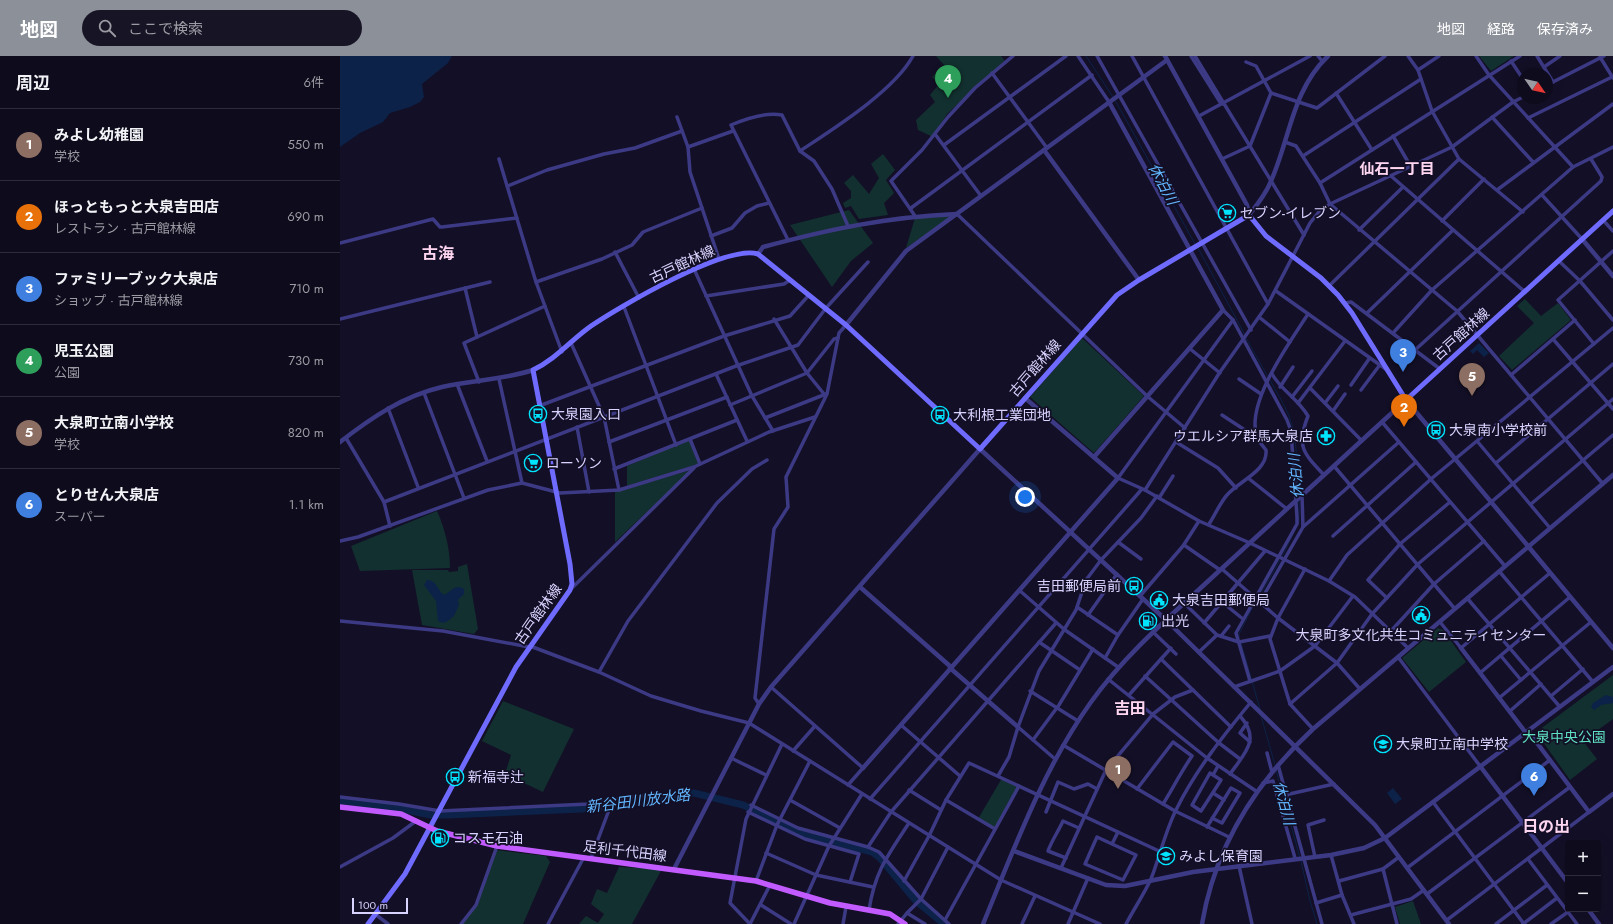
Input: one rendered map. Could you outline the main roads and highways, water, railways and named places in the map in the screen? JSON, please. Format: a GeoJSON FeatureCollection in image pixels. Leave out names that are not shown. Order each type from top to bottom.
{"type":"FeatureCollection","features":[{"type":"Feature","properties":{"kind":"main road","name":"古戸館林線"},"geometry":{"type":"LineString","coordinates":[[430,828],[511,676],[570,590],[572,584],[570,564],[533,370],[562,352],[590,327],[639,298],[694,269],[719,259],[745,253],[758,254],[846,325],[980,448],[1117,295],[1139,280],[1226,230],[1249,215],[1266,236],[1330,286],[1344,303],[1406,400],[1613,211]]}},
{"type":"Feature","properties":{"kind":"main road","name":"足利千代田線"},"geometry":{"type":"LineString","coordinates":[[340,807],[401,814],[430,828],[497,846],[756,880],[807,897],[846,907],[890,914],[902,923]]}},
{"type":"Feature","properties":{"kind":"main road"},"geometry":{"type":"LineString","coordinates":[[368,924],[404,874],[430,828]]}},
{"type":"Feature","properties":{"kind":"water"},"geometry":{"type":"Polygon","coordinates":[[[340,56],[452,56],[448,63],[422,84],[424,97],[420,102],[410,107],[390,113],[383,122],[360,133],[340,147],[340,56]]]}},
{"type":"Feature","properties":{"kind":"water"},"geometry":{"type":"Polygon","coordinates":[[[1479,343],[1489,353],[1484,357],[1477,350],[1473,354],[1470,351],[1479,343]]]}},
{"type":"Feature","properties":{"kind":"water"},"geometry":{"type":"Polygon","coordinates":[[[427,580],[435,583],[444,595],[456,587],[461,587],[464,589],[464,594],[458,600],[459,605],[454,616],[448,621],[443,623],[438,621],[436,601],[424,585],[427,580]]]}},
{"type":"Feature","properties":{"kind":"water"},"geometry":{"type":"Polygon","coordinates":[[[1606,695],[1613,697],[1613,703],[1601,705],[1594,710],[1591,707],[1593,703],[1606,695]]]}},
{"type":"Feature","properties":{"kind":"water"},"geometry":{"type":"Polygon","coordinates":[[[1393,788],[1402,799],[1395,804],[1387,793],[1393,788]]]}},
{"type":"Feature","properties":{"kind":"waterway","name":"休泊川"},"geometry":{"type":"LineString","coordinates":[[1086,56],[1113,97]]}},
{"type":"Feature","properties":{"kind":"waterway","name":"休泊川"},"geometry":{"type":"LineString","coordinates":[[1115,100],[1195,244]]}},
{"type":"Feature","properties":{"kind":"waterway","name":"休泊川"},"geometry":{"type":"LineString","coordinates":[[1198,248],[1245,335]]}},
{"type":"Feature","properties":{"kind":"waterway","name":"休泊川"},"geometry":{"type":"LineString","coordinates":[[1246,338],[1268,377]]}},
{"type":"Feature","properties":{"kind":"waterway","name":"休泊川"},"geometry":{"type":"LineString","coordinates":[[1270,380],[1285,407],[1292,425],[1296,455],[1298,495]]}},
{"type":"Feature","properties":{"kind":"waterway","name":"休泊川"},"geometry":{"type":"LineString","coordinates":[[1282,557],[1299,522],[1299,500]]}},
{"type":"Feature","properties":{"kind":"waterway","name":"休泊川"},"geometry":{"type":"LineString","coordinates":[[1258,599],[1280,560]]}},
{"type":"Feature","properties":{"kind":"waterway","name":"休泊川"},"geometry":{"type":"LineString","coordinates":[[1239,638],[1239,634],[1256,601]]}},
{"type":"Feature","properties":{"kind":"waterway","name":"休泊川"},"geometry":{"type":"LineString","coordinates":[[1241,643],[1260,709]]}},
{"type":"Feature","properties":{"kind":"waterway","name":"休泊川"},"geometry":{"type":"LineString","coordinates":[[1261,716],[1275,765]]}},
{"type":"Feature","properties":{"kind":"waterway","name":"休泊川"},"geometry":{"type":"LineString","coordinates":[[1276,770],[1300,858]]}},
{"type":"Feature","properties":{"kind":"waterway","name":"新谷田川放水路"},"geometry":{"type":"LineString","coordinates":[[340,801],[395,808],[431,815],[448,815],[582,809],[621,803],[662,801],[678,794],[694,793],[743,805],[802,833],[872,852],[880,858],[916,901],[944,924]]}},
{"type":"Feature","properties":{"kind":"waterway","name":"休泊川"},"geometry":{"type":"LineString","coordinates":[[1301,861],[1317,924]]}},
{"type":"Feature","properties":{"kind":"place","name":"児玉公園"},"geometry":{"type":"Point","coordinates":[948,98]}},
{"type":"Feature","properties":{"kind":"place","name":"セブン-イレブン"},"geometry":{"type":"Point","coordinates":[1227,213]}},
{"type":"Feature","properties":{"kind":"place","name":"ファミリーブック大泉店"},"geometry":{"type":"Point","coordinates":[1403,372]}},
{"type":"Feature","properties":{"kind":"place","name":"大泉町立南小学校"},"geometry":{"type":"Point","coordinates":[1472,396]}},
{"type":"Feature","properties":{"kind":"place","name":"大泉園入口"},"geometry":{"type":"Point","coordinates":[538,414]}},
{"type":"Feature","properties":{"kind":"place","name":"大利根工業団地"},"geometry":{"type":"Point","coordinates":[940,415]}},
{"type":"Feature","properties":{"kind":"place","name":"ほっともっと大泉吉田店"},"geometry":{"type":"Point","coordinates":[1404,427]}},
{"type":"Feature","properties":{"kind":"place","name":"大泉南小学校前"},"geometry":{"type":"Point","coordinates":[1436,430]}},
{"type":"Feature","properties":{"kind":"place","name":"ウエルシア群馬大泉店"},"geometry":{"type":"Point","coordinates":[1326,436]}},
{"type":"Feature","properties":{"kind":"place","name":"ローソン"},"geometry":{"type":"Point","coordinates":[533,463]}},
{"type":"Feature","properties":{"kind":"place","name":"吉田郵便局前"},"geometry":{"type":"Point","coordinates":[1134,586]}},
{"type":"Feature","properties":{"kind":"place","name":"大泉吉田郵便局"},"geometry":{"type":"Point","coordinates":[1159,600]}},
{"type":"Feature","properties":{"kind":"place","name":"大泉町多文化共生コミュニティセンター"},"geometry":{"type":"Point","coordinates":[1421,615]}},
{"type":"Feature","properties":{"kind":"place","name":"出光"},"geometry":{"type":"Point","coordinates":[1148,621]}},
{"type":"Feature","properties":{"kind":"place","name":"大泉町立南中学校"},"geometry":{"type":"Point","coordinates":[1383,744]}},
{"type":"Feature","properties":{"kind":"place","name":"新福寺辻"},"geometry":{"type":"Point","coordinates":[455,777]}},
{"type":"Feature","properties":{"kind":"place","name":"みよし幼稚園"},"geometry":{"type":"Point","coordinates":[1118,789]}},
{"type":"Feature","properties":{"kind":"place","name":"とりせん大泉店"},"geometry":{"type":"Point","coordinates":[1534,796]}},
{"type":"Feature","properties":{"kind":"place","name":"コスモ石油"},"geometry":{"type":"Point","coordinates":[440,838]}},
{"type":"Feature","properties":{"kind":"place","name":"みよし保育園"},"geometry":{"type":"Point","coordinates":[1166,856]}},
{"type":"Feature","properties":{"kind":"district","name":"仙石一丁目"},"geometry":{"type":"Point","coordinates":[1397,169]}},
{"type":"Feature","properties":{"kind":"district","name":"古海"},"geometry":{"type":"Point","coordinates":[438,253]}},
{"type":"Feature","properties":{"kind":"district","name":"吉田"},"geometry":{"type":"Point","coordinates":[1130,708]}},
{"type":"Feature","properties":{"kind":"district","name":"日の出"},"geometry":{"type":"Point","coordinates":[1546,826]}},
{"type":"Feature","properties":{"kind":"park label","name":"大泉中央公園"},"geometry":{"type":"Point","coordinates":[1564,737]}}]}
